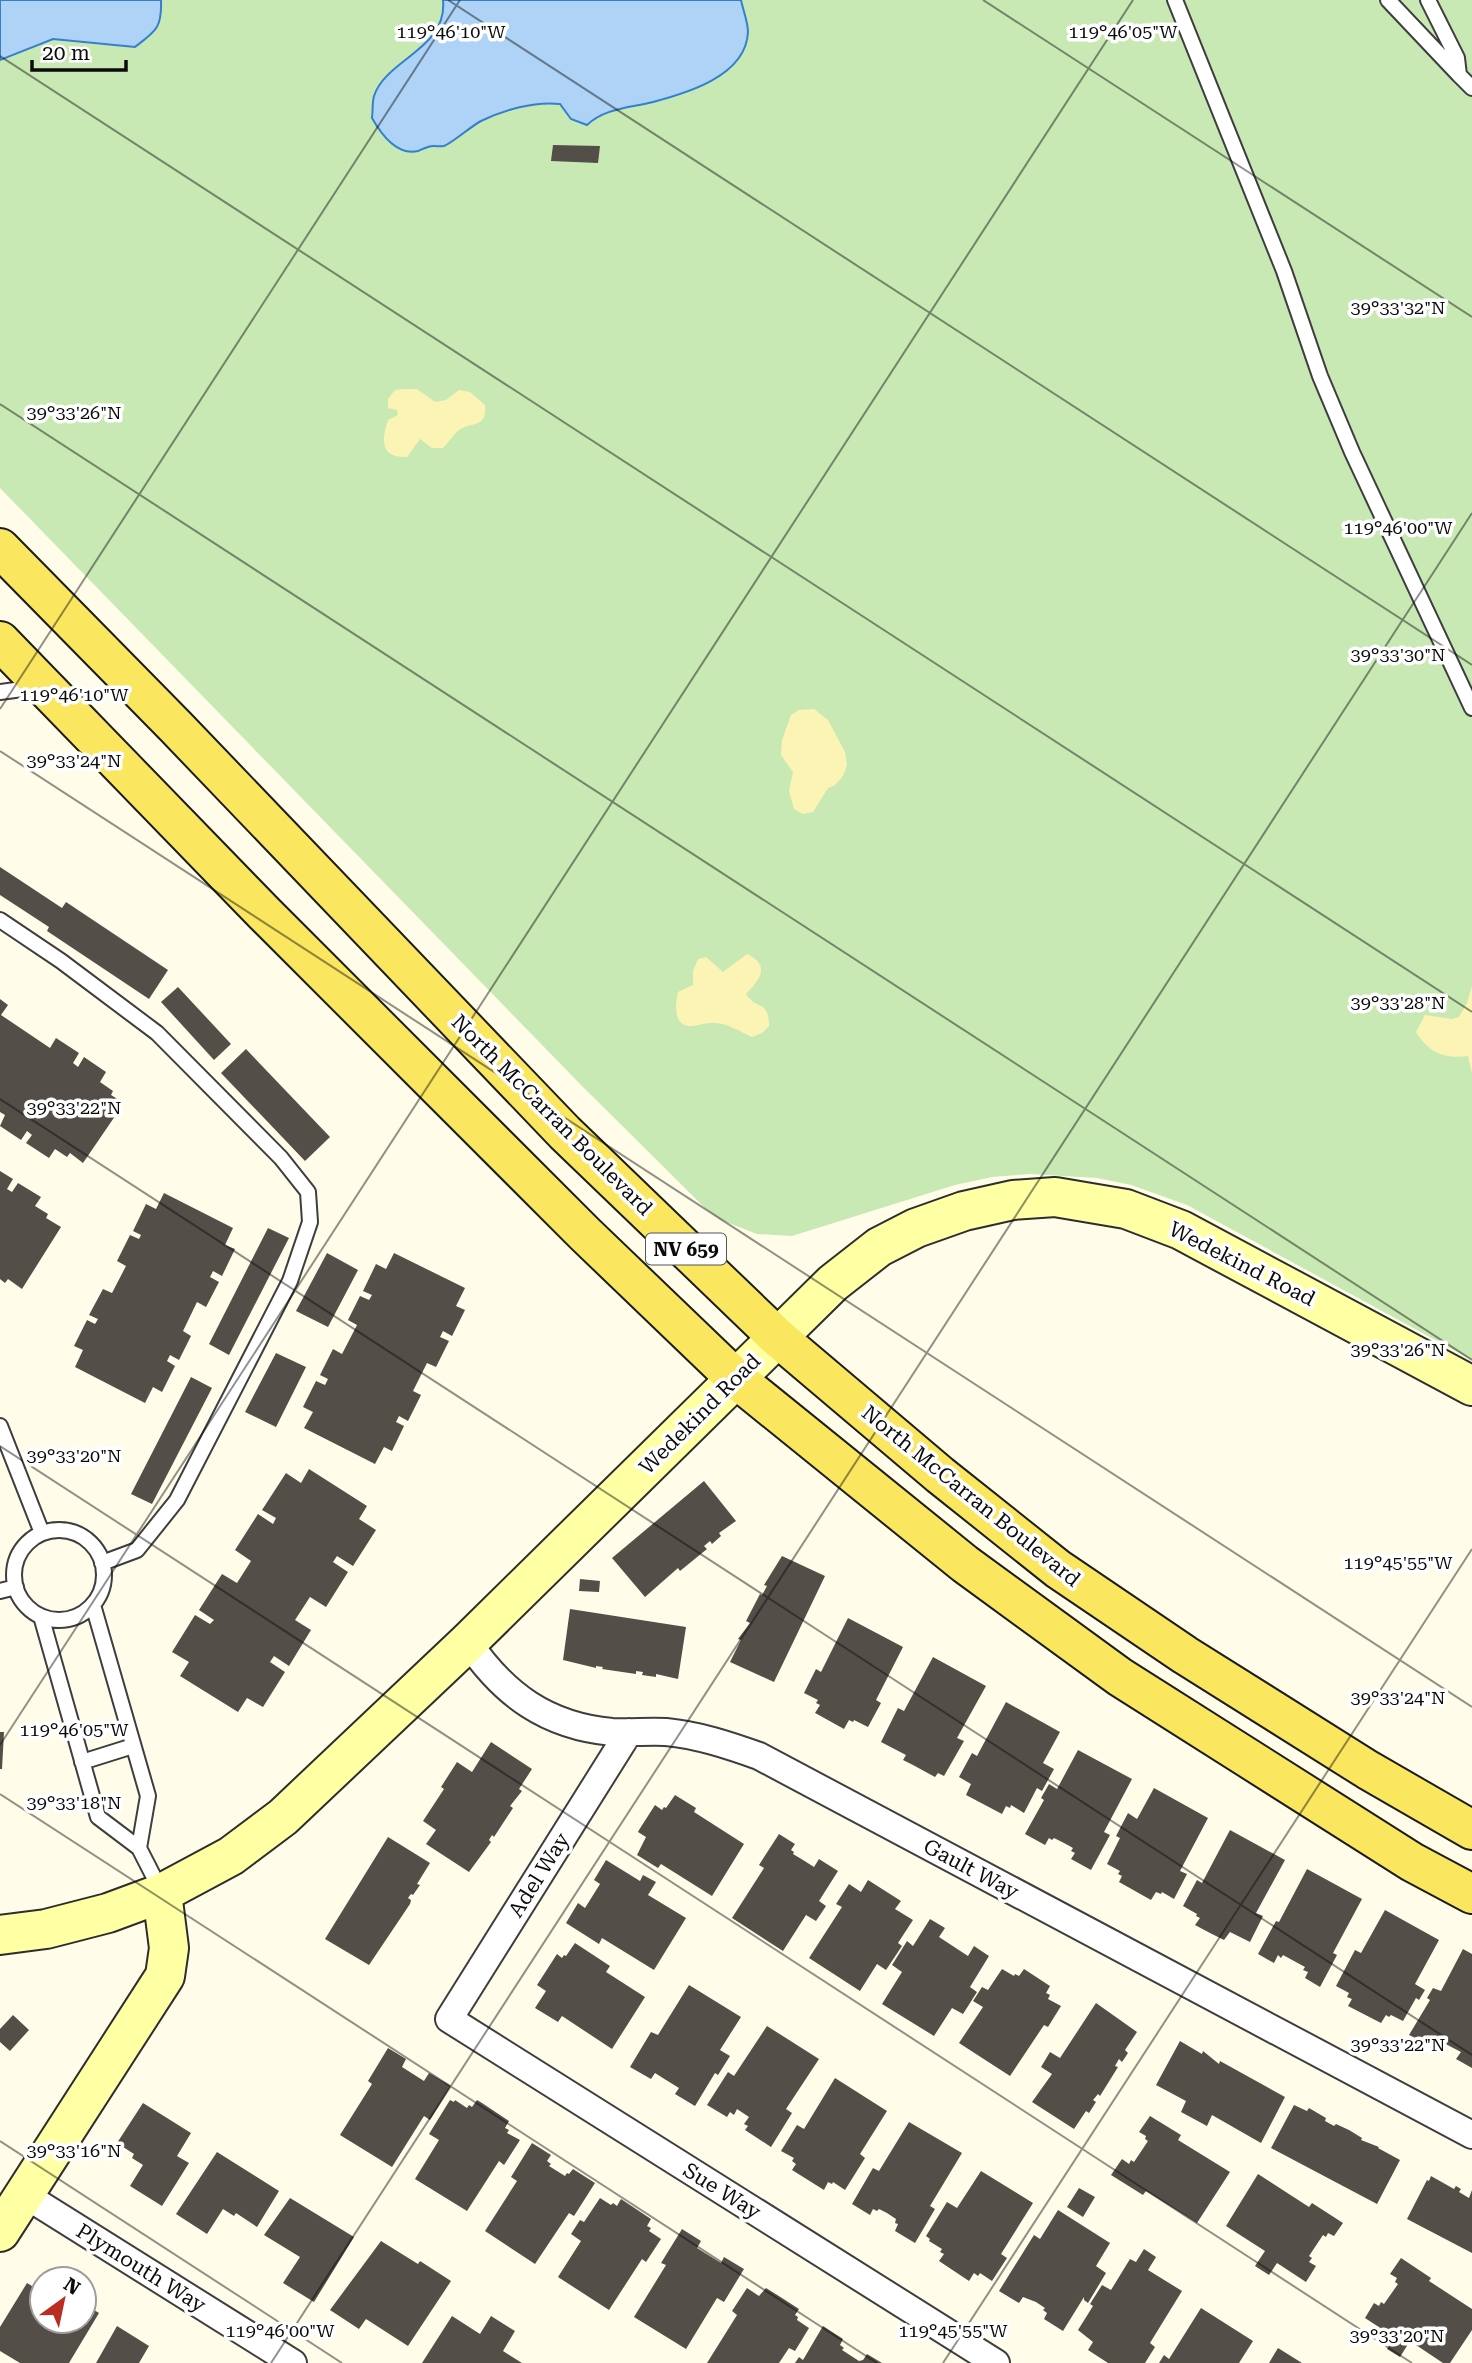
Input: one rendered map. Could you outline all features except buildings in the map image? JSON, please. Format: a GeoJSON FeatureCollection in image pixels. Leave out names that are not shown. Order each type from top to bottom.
{"type":"FeatureCollection","features":[{"type":"Feature","properties":{"kind":"main road","name":"North McCarran Boulevard"},"geometry":{"type":"LineString","coordinates":[[0,548],[176,727],[565,1133],[777,1336],[940,1475],[1058,1569],[1185,1655],[1368,1770],[1472,1830]]}},
{"type":"Feature","properties":{"kind":"main road","name":"NV 659"},"geometry":{"type":"LineString","coordinates":[[0,641],[275,924],[585,1234],[736,1378],[965,1564],[1120,1677],[1412,1862],[1472,1894]]}},
{"type":"Feature","properties":{"kind":"street","name":"Wedekind Road"},"geometry":{"type":"LineString","coordinates":[[0,1935],[46,1929],[108,1913],[162,1893],[231,1856],[283,1817],[468,1642],[777,1336],[842,1276],[879,1247],[916,1228],[964,1211],[1000,1203],[1055,1197],[1126,1209],[1181,1230],[1472,1386]]}},
{"type":"Feature","properties":{"kind":"street","name":"Gault Way"},"geometry":{"type":"LineString","coordinates":[[468,1642],[486,1668],[509,1691],[545,1714],[578,1726],[629,1732],[665,1732],[712,1740],[759,1756],[1472,2135]]}},
{"type":"Feature","properties":{"kind":"street","name":"Adel Way"},"geometry":{"type":"LineString","coordinates":[[449,2019],[629,1732]]}},
{"type":"Feature","properties":{"kind":"street"},"geometry":{"type":"LineString","coordinates":[[0,2232],[165,1976],[169,1948],[162,1893]]}},
{"type":"Feature","properties":{"kind":"street","name":"Sue Way"},"geometry":{"type":"LineString","coordinates":[[449,2019],[996,2363]]}},
{"type":"Feature","properties":{"kind":"street","name":"Plymouth Way"},"geometry":{"type":"LineString","coordinates":[[25,2194],[293,2363]]}},
{"type":"Feature","properties":{"kind":"lane"},"geometry":{"type":"LineString","coordinates":[[1175,0],[1284,271],[1320,376],[1352,452],[1472,708]]}},
{"type":"Feature","properties":{"kind":"lane"},"geometry":{"type":"LineString","coordinates":[[1388,0],[1472,88]]}},
{"type":"Feature","properties":{"kind":"lane"},"geometry":{"type":"LineString","coordinates":[[1428,0],[1457,58],[1459,75]]}},
{"type":"Feature","properties":{"kind":"lane"},"geometry":{"type":"LineString","coordinates":[[0,692],[45,685]]}},
{"type":"Feature","properties":{"kind":"lane"},"geometry":{"type":"LineString","coordinates":[[0,920],[157,1032],[281,1158],[308,1192],[310,1222],[290,1281],[177,1500],[137,1550],[102,1563]]}},
{"type":"Feature","properties":{"kind":"lane"},"geometry":{"type":"LineString","coordinates":[[0,1426],[43,1533]]}},
{"type":"Feature","properties":{"kind":"lane"},"geometry":{"type":"LineString","coordinates":[[57,1530],[72,1532],[96,1549],[102,1563],[103,1585],[93,1605],[75,1618],[52,1619],[41,1616],[25,1604],[16,1587],[16,1562],[22,1550],[31,1540],[43,1533],[57,1530]]}},
{"type":"Feature","properties":{"kind":"lane"},"geometry":{"type":"LineString","coordinates":[[0,1591],[16,1587]]}},
{"type":"Feature","properties":{"kind":"lane"},"geometry":{"type":"LineString","coordinates":[[93,1605],[148,1796],[138,1849]]}},
{"type":"Feature","properties":{"kind":"lane"},"geometry":{"type":"LineString","coordinates":[[41,1616],[98,1817],[138,1849],[162,1893]]}},
{"type":"Feature","properties":{"kind":"lane"},"geometry":{"type":"LineString","coordinates":[[82,1762],[133,1746]]}},
{"type":"Feature","properties":{"kind":"green space"},"geometry":{"type":"Polygon","coordinates":[[[0,0],[1472,0],[1472,1360],[1187,1205],[1131,1185],[1097,1178],[1030,1174],[992,1177],[955,1185],[792,1236],[757,1234],[721,1220],[705,1208],[581,1085],[0,488],[0,0]]]}},
{"type":"Feature","properties":{"kind":"sand"},"geometry":{"type":"Polygon","coordinates":[[[417,389],[435,402],[446,400],[459,390],[470,392],[485,405],[484,418],[459,430],[443,448],[432,448],[420,439],[407,457],[392,455],[385,447],[384,435],[388,420],[398,415],[397,410],[388,408],[388,399],[395,390],[417,389]]]}},
{"type":"Feature","properties":{"kind":"sand"},"geometry":{"type":"Polygon","coordinates":[[[814,709],[828,720],[845,752],[847,765],[843,776],[828,788],[813,812],[803,814],[794,809],[789,791],[793,772],[781,755],[782,740],[791,715],[799,710],[814,709]]]}},
{"type":"Feature","properties":{"kind":"sand"},"geometry":{"type":"Polygon","coordinates":[[[747,954],[759,963],[761,973],[746,994],[767,1012],[769,1026],[752,1037],[720,1023],[686,1026],[682,1023],[676,1009],[678,992],[693,985],[693,971],[698,959],[706,957],[723,972],[747,954]]]}},
{"type":"Feature","properties":{"kind":"sand"},"geometry":{"type":"Polygon","coordinates":[[[1472,986],[1472,1074],[1468,1056],[1438,1053],[1426,1045],[1416,1032],[1425,1015],[1452,1019],[1459,1017],[1472,986]]]}},
{"type":"Feature","properties":{"kind":"water"},"geometry":{"type":"Polygon","coordinates":[[[0,0],[161,0],[161,9],[156,28],[135,47],[53,39],[0,60],[0,0]]]}},
{"type":"Feature","properties":{"kind":"water"},"geometry":{"type":"Polygon","coordinates":[[[443,0],[741,0],[748,32],[745,47],[726,71],[682,93],[618,109],[594,119],[587,125],[571,119],[560,104],[530,105],[481,121],[444,146],[430,146],[410,152],[396,147],[380,131],[372,118],[374,96],[391,72],[427,42],[436,30],[442,17],[443,0]]]}}]}
